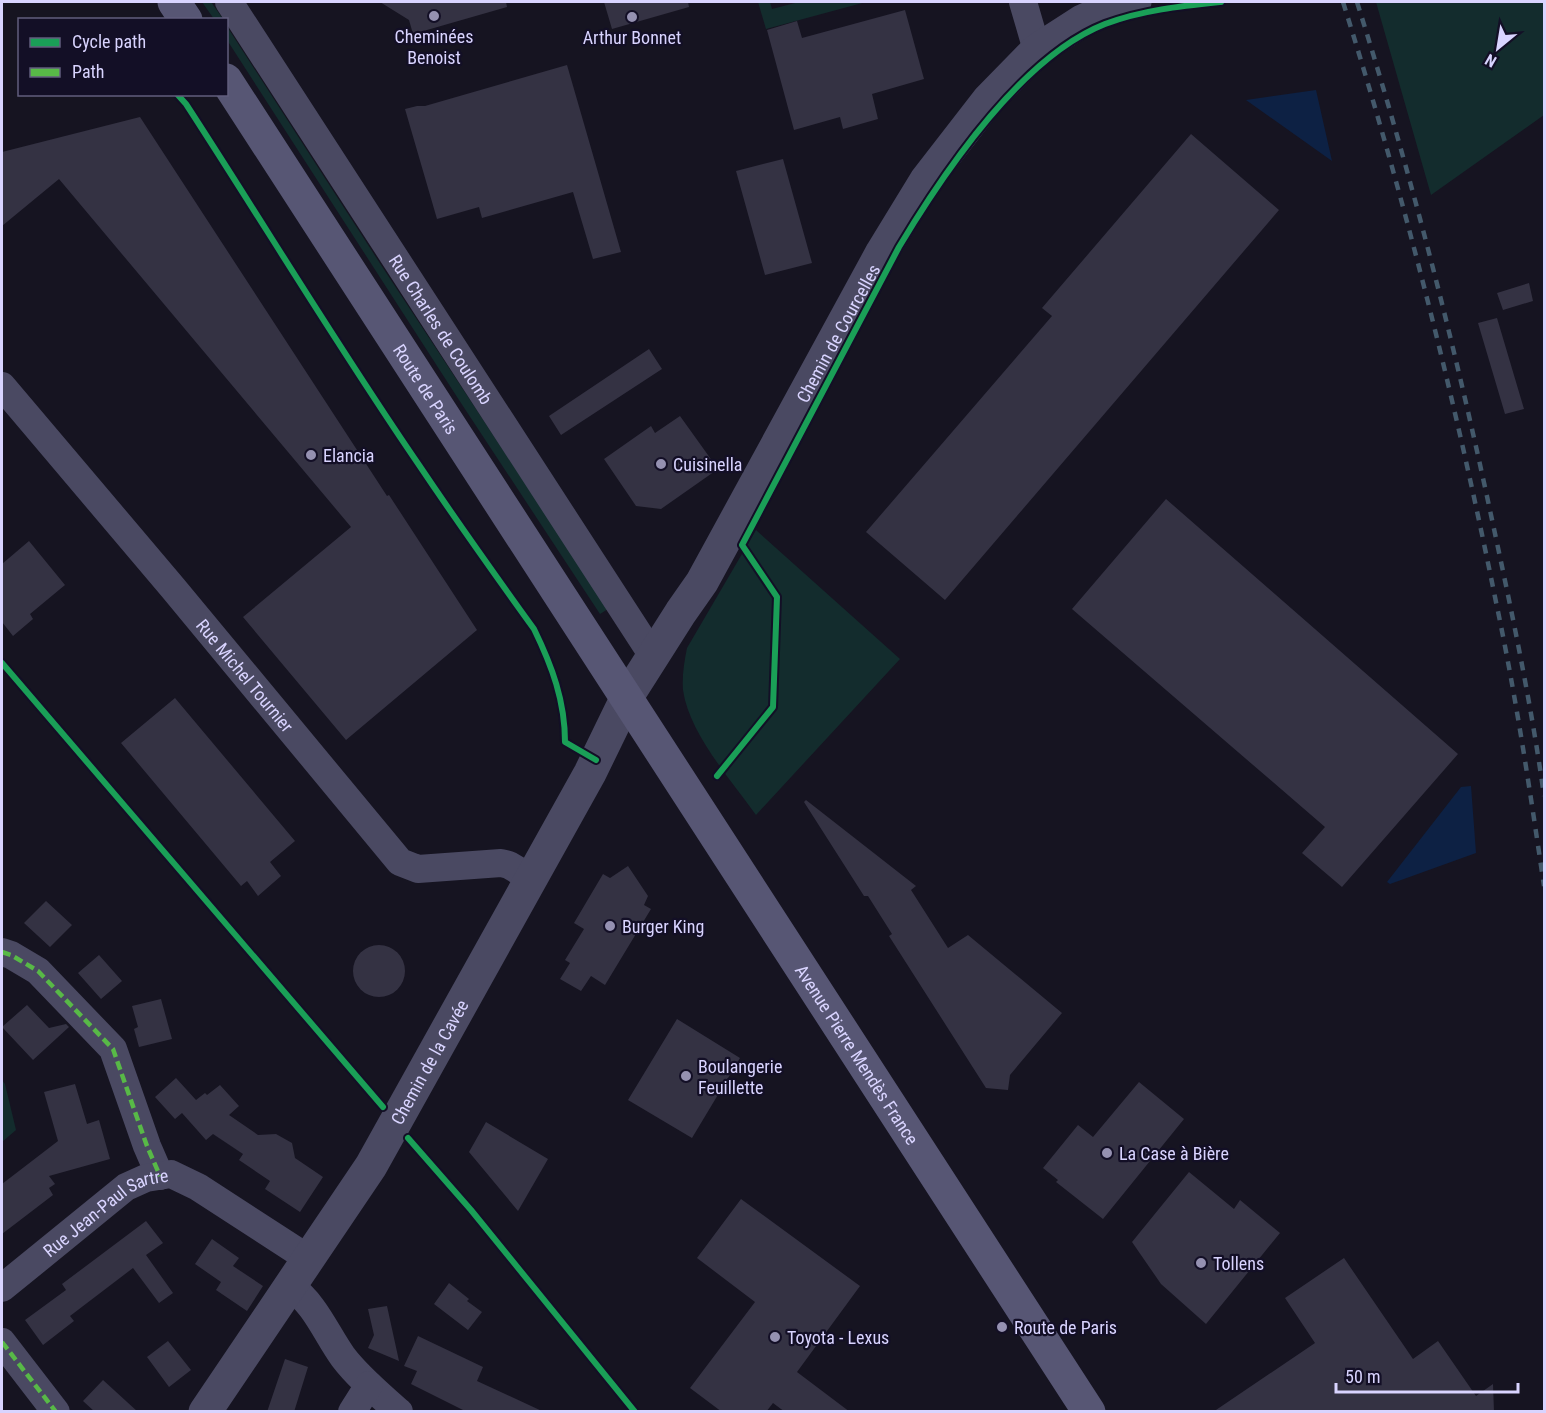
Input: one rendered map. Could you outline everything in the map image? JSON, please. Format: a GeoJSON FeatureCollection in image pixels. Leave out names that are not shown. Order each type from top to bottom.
{"type":"FeatureCollection","features":[{"type":"Feature","properties":{"kind":"main road"},"geometry":{"type":"LineString","coordinates":[[174,2],[185,18]]}},
{"type":"Feature","properties":{"kind":"main road","name":"Route de Paris"},"geometry":{"type":"LineString","coordinates":[[228,83],[627,697]]}},
{"type":"Feature","properties":{"kind":"main road","name":"Avenue Pierre Mendès France"},"geometry":{"type":"LineString","coordinates":[[627,697],[1089,1412]]}},
{"type":"Feature","properties":{"kind":"street","name":"Rue Charles de Coulomb"},"geometry":{"type":"LineString","coordinates":[[229,2],[625,609],[653,656]]}},
{"type":"Feature","properties":{"kind":"street"},"geometry":{"type":"LineString","coordinates":[[1023,2],[1037,50]]}},
{"type":"Feature","properties":{"kind":"street","name":"Chemin de Courcelles"},"geometry":{"type":"LineString","coordinates":[[627,697],[702,582],[882,252],[926,180],[988,100],[1037,50],[1082,21],[1107,10],[1135,2]]}},
{"type":"Feature","properties":{"kind":"street","name":"Rue Michel Tournier"},"geometry":{"type":"LineString","coordinates":[[2,386],[400,862],[418,869],[501,863],[531,878]]}},
{"type":"Feature","properties":{"kind":"street","name":"Chemin de la Cavée"},"geometry":{"type":"LineString","coordinates":[[205,1412],[371,1166],[590,773],[627,697]]}},
{"type":"Feature","properties":{"kind":"street"},"geometry":{"type":"LineString","coordinates":[[2,952],[38,971],[113,1049],[160,1176]]}},
{"type":"Feature","properties":{"kind":"street","name":"Rue Jean-Paul Sartre"},"geometry":{"type":"LineString","coordinates":[[2,1288],[126,1187],[146,1178],[171,1174],[198,1187],[309,1258]]}},
{"type":"Feature","properties":{"kind":"street"},"geometry":{"type":"LineString","coordinates":[[291,1287],[310,1305],[342,1356],[399,1412]]}},
{"type":"Feature","properties":{"kind":"street"},"geometry":{"type":"LineString","coordinates":[[2,1342],[56,1412]]}},
{"type":"Feature","properties":{"kind":"street"},"geometry":{"type":"LineString","coordinates":[[352,1412],[369,1385]]}},
{"type":"Feature","properties":{"kind":"green space"},"geometry":{"type":"Polygon","coordinates":[[[202,2],[211,2],[222,18],[213,18],[202,2]]]}},
{"type":"Feature","properties":{"kind":"green space"},"geometry":{"type":"Polygon","coordinates":[[[758,2],[770,2],[772,9],[799,2],[866,2],[766,29],[758,2]]]}},
{"type":"Feature","properties":{"kind":"green space"},"geometry":{"type":"Polygon","coordinates":[[[1376,2],[1544,2],[1544,115],[1431,195],[1376,2]]]}},
{"type":"Feature","properties":{"kind":"green space"},"geometry":{"type":"Polygon","coordinates":[[[228,28],[608,609],[600,614],[228,42],[228,28]]]}},
{"type":"Feature","properties":{"kind":"green space"},"geometry":{"type":"Polygon","coordinates":[[[756,530],[900,659],[756,815],[712,756],[693,723],[683,685],[687,648],[756,530]]]}},
{"type":"Feature","properties":{"kind":"green space"},"geometry":{"type":"Polygon","coordinates":[[[2,1080],[5,1084],[16,1130],[2,1142],[2,1080]]]}},
{"type":"Feature","properties":{"kind":"water"},"geometry":{"type":"Polygon","coordinates":[[[1316,90],[1332,161],[1246,100],[1316,90]]]}},
{"type":"Feature","properties":{"kind":"water"},"geometry":{"type":"Polygon","coordinates":[[[1471,786],[1476,853],[1390,884],[1387,882],[1461,787],[1471,786]]]}},
{"type":"Feature","properties":{"kind":"building","name":"Cheminées Benoist"},"geometry":{"type":"Polygon","coordinates":[[[380,2],[506,2],[507,7],[413,34],[409,20],[380,2]]]}},
{"type":"Feature","properties":{"kind":"building","name":"Arthur Bonnet"},"geometry":{"type":"Polygon","coordinates":[[[604,2],[688,2],[689,7],[612,29],[604,2]]]}},
{"type":"Feature","properties":{"kind":"building"},"geometry":{"type":"Polygon","coordinates":[[[905,10],[924,79],[872,94],[878,119],[843,129],[840,117],[794,130],[767,30],[797,21],[802,38],[905,10]]]}},
{"type":"Feature","properties":{"kind":"building"},"geometry":{"type":"Polygon","coordinates":[[[567,65],[621,252],[593,259],[573,192],[482,218],[479,207],[437,219],[405,109],[425,106],[567,65]]]}},
{"type":"Feature","properties":{"kind":"building"},"geometry":{"type":"Polygon","coordinates":[[[140,117],[477,630],[346,740],[243,617],[351,527],[59,179],[2,226],[2,152],[140,117]]]}},
{"type":"Feature","properties":{"kind":"building"},"geometry":{"type":"Polygon","coordinates":[[[1191,134],[1279,210],[945,600],[866,532],[1052,316],[1042,308],[1191,134]]]}},
{"type":"Feature","properties":{"kind":"building"},"geometry":{"type":"Polygon","coordinates":[[[783,159],[812,263],[765,275],[736,171],[783,159]]]}},
{"type":"Feature","properties":{"kind":"building"},"geometry":{"type":"Polygon","coordinates":[[[1529,283],[1533,301],[1503,310],[1497,293],[1529,283]]]}},
{"type":"Feature","properties":{"kind":"building"},"geometry":{"type":"Polygon","coordinates":[[[1497,318],[1524,409],[1505,414],[1478,323],[1497,318]]]}},
{"type":"Feature","properties":{"kind":"building"},"geometry":{"type":"Polygon","coordinates":[[[649,349],[662,369],[561,435],[549,416],[649,349]]]}},
{"type":"Feature","properties":{"kind":"building","name":"Cuisinella"},"geometry":{"type":"Polygon","coordinates":[[[680,416],[718,469],[661,509],[636,506],[604,459],[651,426],[655,433],[680,416]]]}},
{"type":"Feature","properties":{"kind":"building"},"geometry":{"type":"Polygon","coordinates":[[[1166,499],[1458,754],[1342,887],[1302,853],[1325,827],[1072,609],[1166,499]]]}},
{"type":"Feature","properties":{"kind":"building"},"geometry":{"type":"Polygon","coordinates":[[[29,541],[65,585],[30,614],[33,619],[13,636],[2,622],[2,564],[29,541]]]}},
{"type":"Feature","properties":{"kind":"building"},"geometry":{"type":"Polygon","coordinates":[[[175,698],[295,841],[270,862],[281,876],[258,896],[247,881],[241,886],[121,743],[175,698]]]}},
{"type":"Feature","properties":{"kind":"building"},"geometry":{"type":"Polygon","coordinates":[[[806,800],[916,886],[911,890],[948,948],[968,935],[1062,1013],[1010,1075],[1008,1090],[986,1088],[889,936],[892,934],[868,896],[864,896],[804,802],[806,800]]]}},
{"type":"Feature","properties":{"kind":"building","name":"Burger King"},"geometry":{"type":"Polygon","coordinates":[[[628,866],[648,896],[644,905],[651,909],[605,985],[591,976],[581,991],[560,979],[570,963],[565,960],[584,929],[574,923],[603,874],[610,878],[628,866]]]}},
{"type":"Feature","properties":{"kind":"building"},"geometry":{"type":"Polygon","coordinates":[[[46,901],[72,925],[50,947],[24,923],[46,901]]]}},
{"type":"Feature","properties":{"kind":"building"},"geometry":{"type":"Polygon","coordinates":[[[374,945],[384,945],[398,952],[405,971],[398,990],[384,997],[374,997],[364,993],[357,986],[353,976],[353,966],[357,956],[364,949],[374,945]]]}},
{"type":"Feature","properties":{"kind":"building"},"geometry":{"type":"Polygon","coordinates":[[[99,955],[122,981],[101,999],[78,973],[99,955]]]}},
{"type":"Feature","properties":{"kind":"building"},"geometry":{"type":"Polygon","coordinates":[[[161,999],[172,1039],[139,1047],[134,1029],[138,1027],[132,1006],[161,999]]]}},
{"type":"Feature","properties":{"kind":"building"},"geometry":{"type":"Polygon","coordinates":[[[27,1005],[49,1028],[66,1024],[69,1027],[33,1060],[2,1027],[27,1005]]]}},
{"type":"Feature","properties":{"kind":"building","name":"Boulangerie Feuillette"},"geometry":{"type":"Polygon","coordinates":[[[677,1019],[740,1058],[692,1138],[628,1100],[677,1019]]]}},
{"type":"Feature","properties":{"kind":"building"},"geometry":{"type":"Polygon","coordinates":[[[176,1078],[196,1100],[220,1085],[239,1106],[229,1115],[258,1135],[276,1134],[292,1143],[295,1158],[323,1177],[300,1212],[265,1189],[270,1181],[239,1160],[243,1154],[213,1134],[206,1140],[182,1113],[175,1119],[155,1097],[176,1078]]]}},
{"type":"Feature","properties":{"kind":"building","name":"La Case à Bière"},"geometry":{"type":"Polygon","coordinates":[[[1139,1082],[1184,1119],[1103,1219],[1056,1182],[1058,1180],[1043,1168],[1078,1125],[1093,1137],[1139,1082]]]}},
{"type":"Feature","properties":{"kind":"building"},"geometry":{"type":"Polygon","coordinates":[[[75,1084],[87,1124],[99,1120],[110,1159],[49,1176],[55,1184],[49,1188],[53,1195],[2,1234],[2,1184],[58,1141],[44,1092],[75,1084]]]}},
{"type":"Feature","properties":{"kind":"building"},"geometry":{"type":"Polygon","coordinates":[[[486,1122],[548,1159],[518,1211],[469,1152],[486,1122]]]}},
{"type":"Feature","properties":{"kind":"building","name":"Tollens"},"geometry":{"type":"Polygon","coordinates":[[[1189,1172],[1234,1209],[1240,1200],[1280,1233],[1206,1324],[1161,1284],[1132,1242],[1189,1172]]]}},
{"type":"Feature","properties":{"kind":"building","name":"Toyota - Lexus"},"geometry":{"type":"Polygon","coordinates":[[[741,1199],[860,1286],[797,1372],[850,1412],[785,1412],[773,1403],[766,1412],[722,1412],[690,1388],[755,1302],[697,1258],[741,1199]]]}},
{"type":"Feature","properties":{"kind":"building"},"geometry":{"type":"Polygon","coordinates":[[[146,1221],[163,1243],[146,1255],[173,1293],[159,1303],[133,1268],[70,1316],[74,1321],[43,1345],[25,1320],[66,1290],[62,1284],[146,1221]]]}},
{"type":"Feature","properties":{"kind":"building"},"geometry":{"type":"Polygon","coordinates":[[[212,1239],[239,1258],[233,1266],[263,1286],[247,1311],[216,1290],[221,1282],[195,1264],[212,1239]]]}},
{"type":"Feature","properties":{"kind":"building"},"geometry":{"type":"Polygon","coordinates":[[[1344,1258],[1413,1359],[1438,1341],[1476,1396],[1493,1384],[1494,1412],[1213,1412],[1315,1343],[1285,1298],[1344,1258]]]}},
{"type":"Feature","properties":{"kind":"building"},"geometry":{"type":"Polygon","coordinates":[[[449,1283],[482,1312],[468,1330],[434,1304],[449,1283]]]}},
{"type":"Feature","properties":{"kind":"building"},"geometry":{"type":"Polygon","coordinates":[[[387,1306],[399,1361],[368,1348],[374,1335],[368,1309],[387,1306]]]}},
{"type":"Feature","properties":{"kind":"building"},"geometry":{"type":"Polygon","coordinates":[[[418,1336],[483,1367],[477,1381],[544,1412],[467,1412],[411,1384],[417,1371],[404,1366],[418,1336]]]}},
{"type":"Feature","properties":{"kind":"building"},"geometry":{"type":"Polygon","coordinates":[[[168,1341],[191,1370],[169,1387],[147,1357],[168,1341]]]}},
{"type":"Feature","properties":{"kind":"building"},"geometry":{"type":"Polygon","coordinates":[[[285,1359],[308,1367],[294,1412],[267,1412],[285,1359]]]}},
{"type":"Feature","properties":{"kind":"building"},"geometry":{"type":"Polygon","coordinates":[[[103,1380],[138,1412],[95,1412],[83,1401],[103,1380]]]}},
{"type":"Feature","properties":{"kind":"railway"},"geometry":{"type":"LineString","coordinates":[[1343,2],[1408,225],[1464,450],[1510,673],[1544,886]]}},
{"type":"Feature","properties":{"kind":"railway"},"geometry":{"type":"LineString","coordinates":[[1357,2],[1413,193],[1462,385],[1513,620],[1544,796]]}},
{"type":"Feature","properties":{"kind":"marked path"},"geometry":{"type":"LineString","coordinates":[[2,952],[38,971],[113,1049],[160,1176]]}},
{"type":"Feature","properties":{"kind":"marked path"},"geometry":{"type":"LineString","coordinates":[[2,1342],[56,1412]]}},
{"type":"Feature","properties":{"kind":"cycle path"},"geometry":{"type":"LineString","coordinates":[[717,776],[773,707],[777,597],[742,545],[917,217],[987,120],[1044,62],[1074,40],[1105,24],[1133,15],[1221,2]]}},
{"type":"Feature","properties":{"kind":"cycle path"},"geometry":{"type":"LineString","coordinates":[[179,96],[389,421],[534,629],[560,698],[565,742],[596,760]]}},
{"type":"Feature","properties":{"kind":"cycle path"},"geometry":{"type":"LineString","coordinates":[[2,663],[383,1107]]}},
{"type":"Feature","properties":{"kind":"cycle path"},"geometry":{"type":"LineString","coordinates":[[408,1138],[471,1210],[635,1412]]}},
{"type":"Feature","properties":{"kind":"place","name":"Cheminées Benoist"},"geometry":{"type":"Point","coordinates":[434,16]}},
{"type":"Feature","properties":{"kind":"place","name":"Arthur Bonnet"},"geometry":{"type":"Point","coordinates":[632,17]}},
{"type":"Feature","properties":{"kind":"place","name":"Elancia"},"geometry":{"type":"Point","coordinates":[311,455]}},
{"type":"Feature","properties":{"kind":"place","name":"Cuisinella"},"geometry":{"type":"Point","coordinates":[661,464]}},
{"type":"Feature","properties":{"kind":"place","name":"Burger King"},"geometry":{"type":"Point","coordinates":[610,926]}},
{"type":"Feature","properties":{"kind":"place","name":"Boulangerie Feuillette"},"geometry":{"type":"Point","coordinates":[686,1076]}},
{"type":"Feature","properties":{"kind":"place","name":"La Case à Bière"},"geometry":{"type":"Point","coordinates":[1107,1153]}},
{"type":"Feature","properties":{"kind":"place","name":"Tollens"},"geometry":{"type":"Point","coordinates":[1201,1263]}},
{"type":"Feature","properties":{"kind":"place","name":"Route de Paris"},"geometry":{"type":"Point","coordinates":[1002,1327]}},
{"type":"Feature","properties":{"kind":"place","name":"Toyota - Lexus"},"geometry":{"type":"Point","coordinates":[775,1337]}}]}
